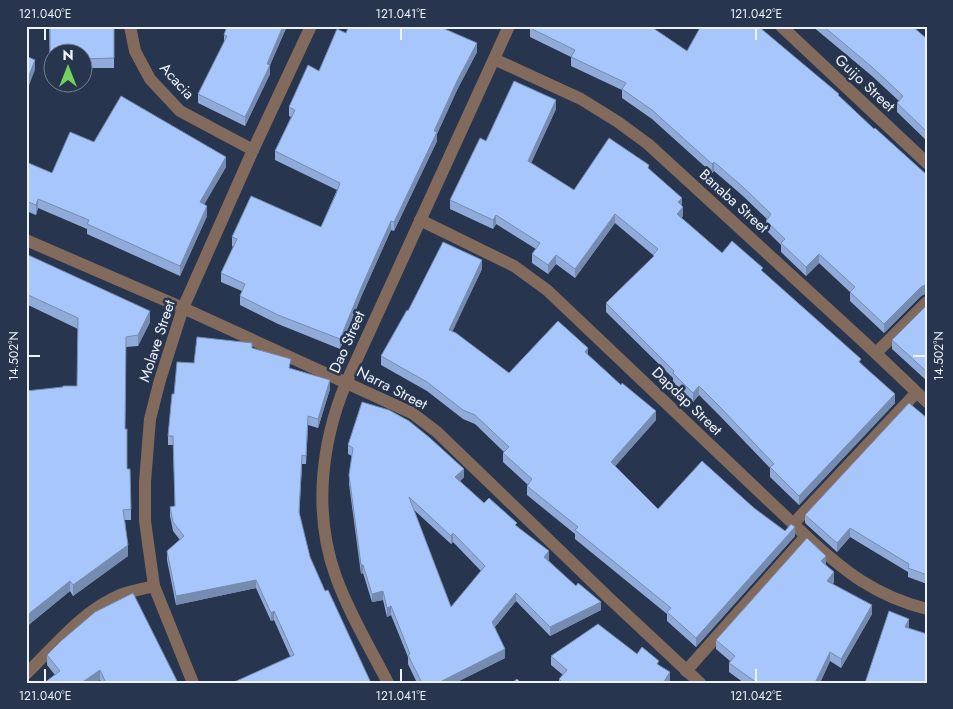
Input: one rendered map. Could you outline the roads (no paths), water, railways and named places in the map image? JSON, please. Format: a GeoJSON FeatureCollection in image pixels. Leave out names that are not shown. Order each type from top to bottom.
{"type":"FeatureCollection","features":[{"type":"Feature","properties":{"kind":"street","name":"Acacia"},"geometry":{"type":"LineString","coordinates":[[130,26],[135,51],[150,79],[180,111],[253,150]]}},
{"type":"Feature","properties":{"kind":"street","name":"Molave Street"},"geometry":{"type":"LineString","coordinates":[[193,683],[154,586],[145,521],[145,482],[150,419],[160,380],[183,308],[310,26]]}},
{"type":"Feature","properties":{"kind":"street","name":"Dao Street"},"geometry":{"type":"LineString","coordinates":[[388,683],[336,577],[326,538],[322,484],[327,439],[346,383],[509,26]]}},
{"type":"Feature","properties":{"kind":"street","name":"Guijo Street"},"geometry":{"type":"LineString","coordinates":[[781,26],[927,163]]}},
{"type":"Feature","properties":{"kind":"street","name":"Banaba Street"},"geometry":{"type":"LineString","coordinates":[[494,59],[581,99],[618,122],[648,144],[927,402]]}},
{"type":"Feature","properties":{"kind":"street","name":"Dapdap Street"},"geometry":{"type":"LineString","coordinates":[[420,220],[514,266],[546,290],[793,524],[848,573],[883,593],[927,609]]}},
{"type":"Feature","properties":{"kind":"street","name":"Narra Street"},"geometry":{"type":"LineString","coordinates":[[26,240],[183,308],[412,413],[437,432],[700,683]]}},
{"type":"Feature","properties":{"kind":"street"},"geometry":{"type":"LineString","coordinates":[[876,353],[927,302]]}},
{"type":"Feature","properties":{"kind":"street"},"geometry":{"type":"LineString","coordinates":[[793,524],[916,393]]}},
{"type":"Feature","properties":{"kind":"street"},"geometry":{"type":"LineString","coordinates":[[686,670],[806,536]]}},
{"type":"Feature","properties":{"kind":"street"},"geometry":{"type":"LineString","coordinates":[[26,674],[79,621],[100,605],[121,594],[154,586]]}}]}
